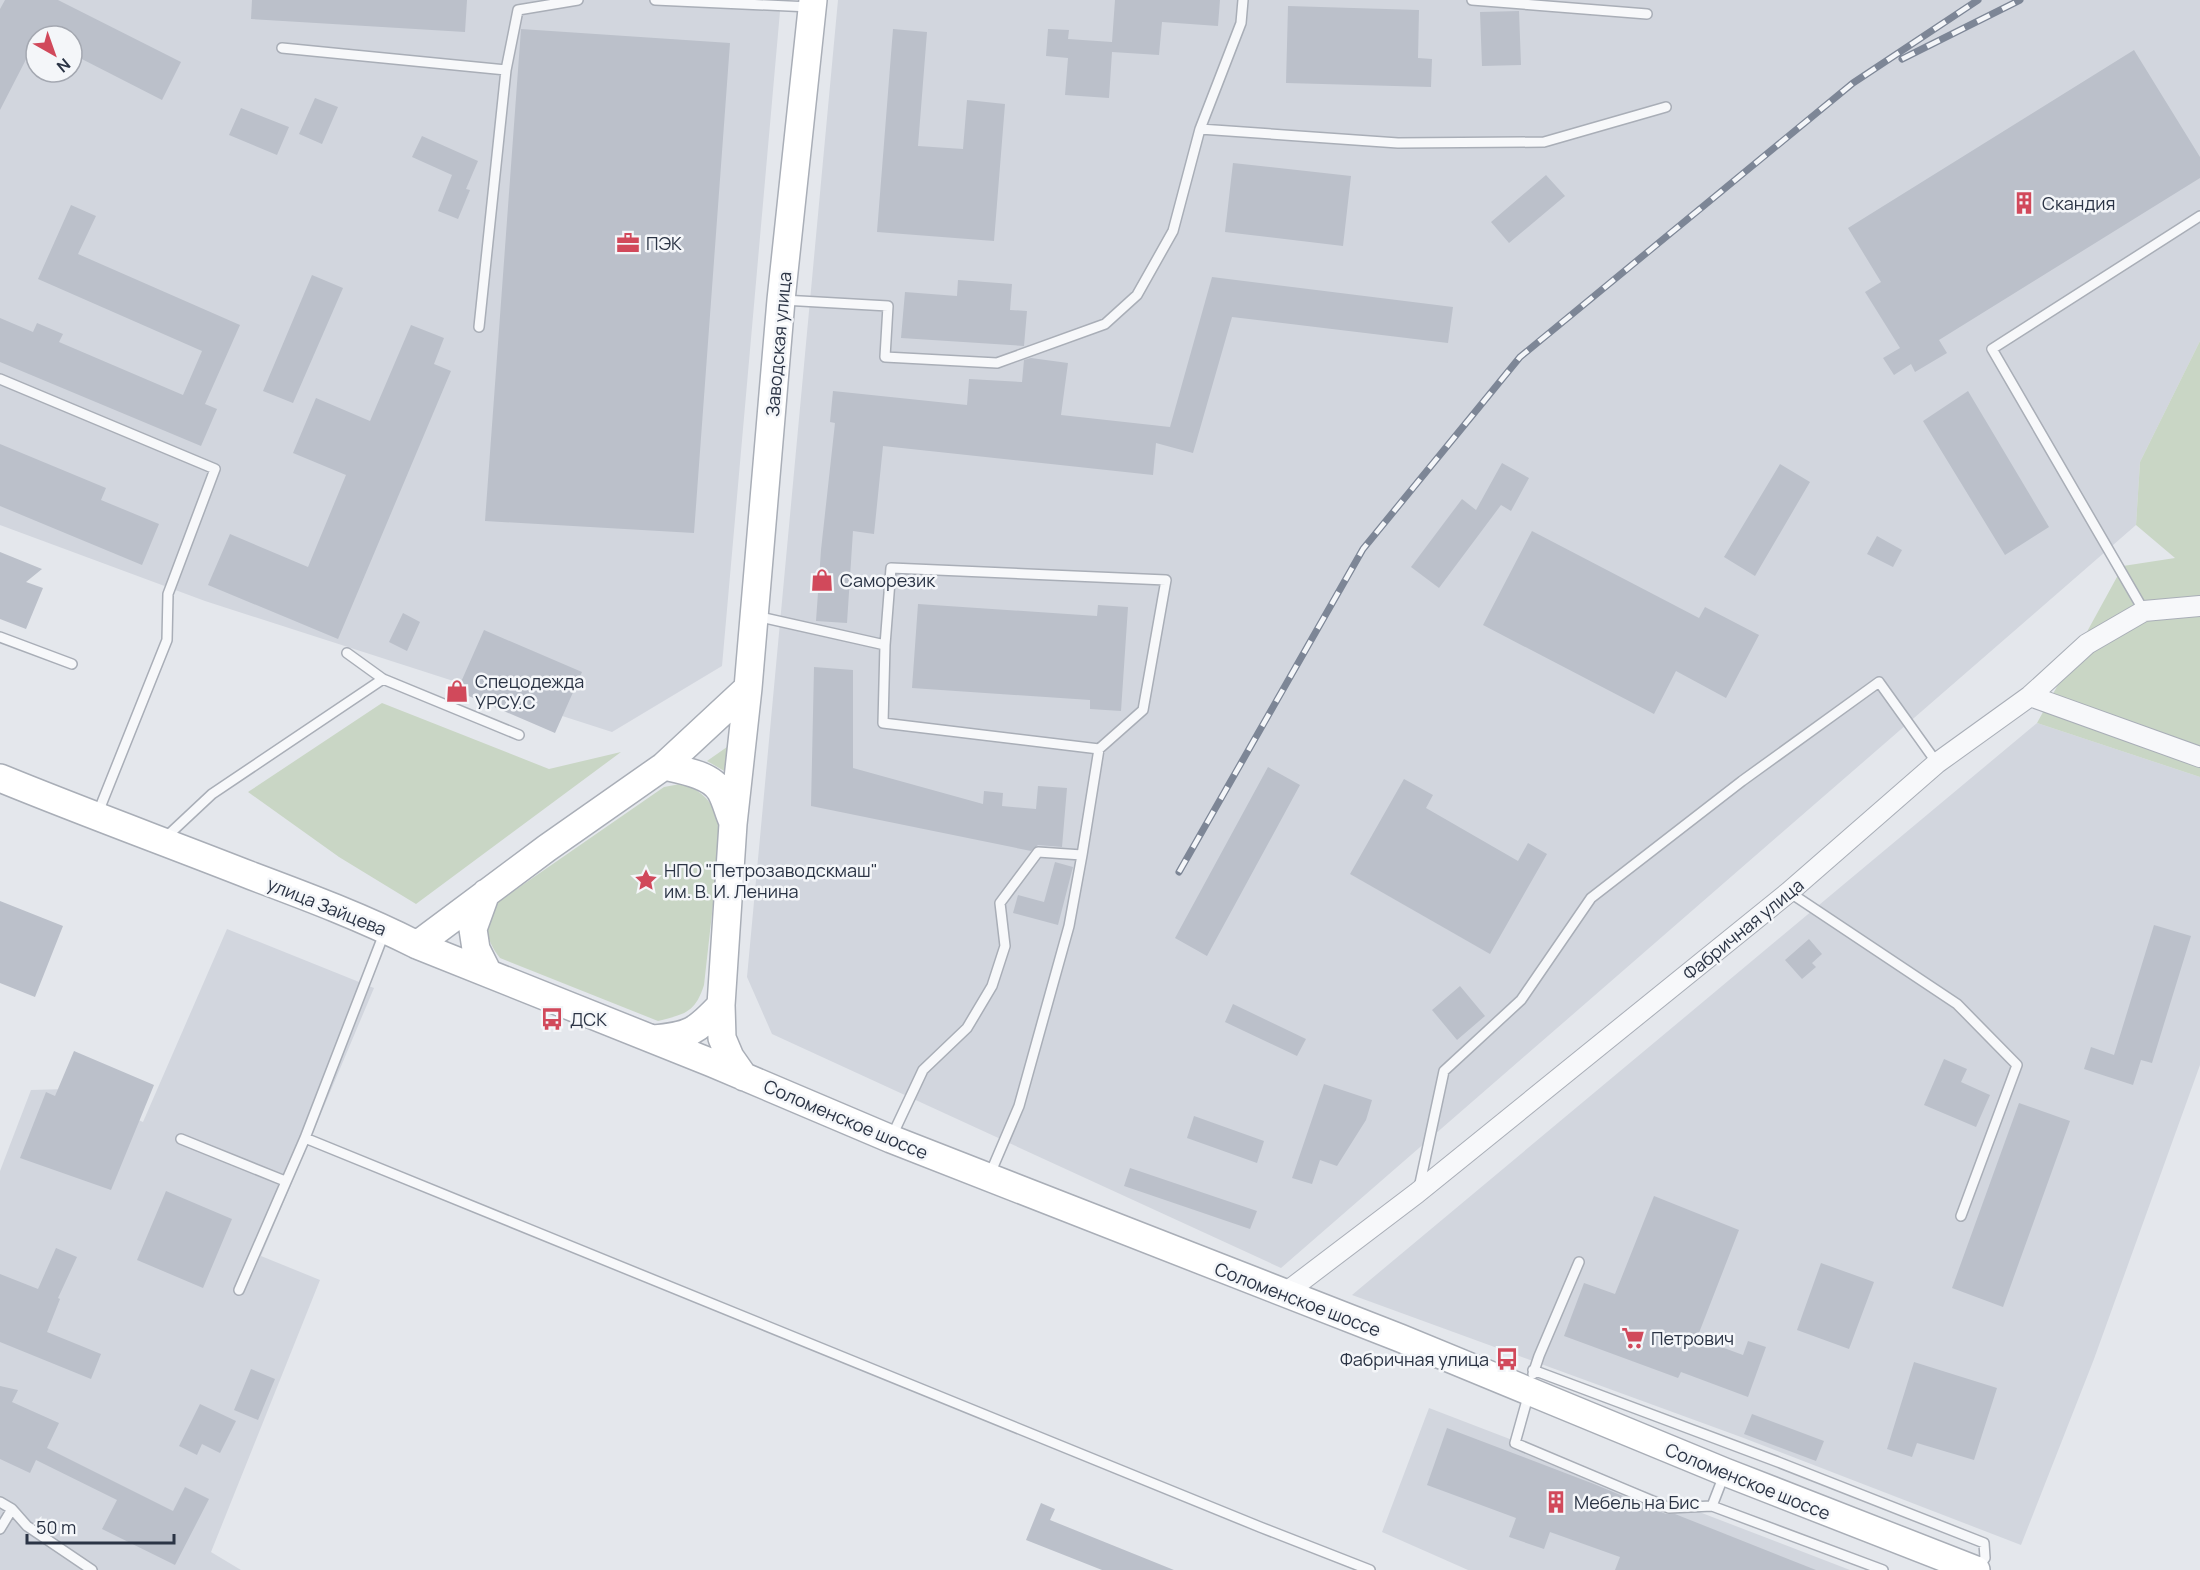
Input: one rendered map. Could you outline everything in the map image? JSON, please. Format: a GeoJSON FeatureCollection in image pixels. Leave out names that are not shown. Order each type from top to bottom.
{"type":"FeatureCollection","features":[{"type":"Feature","properties":{"kind":"main road","name":"Заводская улица"},"geometry":{"type":"LineString","coordinates":[[744,1077],[729,1057],[722,1038],[721,1005],[733,824],[748,688],[781,300],[813,3]]}},
{"type":"Feature","properties":{"kind":"main road"},"geometry":{"type":"LineString","coordinates":[[417,945],[664,766],[748,688]]}},
{"type":"Feature","properties":{"kind":"main road"},"geometry":{"type":"LineString","coordinates":[[664,766],[708,780],[720,790],[733,824]]}},
{"type":"Feature","properties":{"kind":"main road","name":"улица Зайцева"},"geometry":{"type":"LineString","coordinates":[[0,778],[386,929],[417,945],[653,1039]]}},
{"type":"Feature","properties":{"kind":"main road"},"geometry":{"type":"LineString","coordinates":[[486,893],[473,929],[476,949],[489,973]]}},
{"type":"Feature","properties":{"kind":"main road"},"geometry":{"type":"LineString","coordinates":[[653,1039],[681,1037],[704,1024],[721,1005]]}},
{"type":"Feature","properties":{"kind":"main road","name":"Соломенское шоссе"},"geometry":{"type":"LineString","coordinates":[[653,1039],[891,1139],[1284,1294],[1400,1338],[1531,1381],[1725,1472],[1976,1570]]}},
{"type":"Feature","properties":{"kind":"street"},"geometry":{"type":"LineString","coordinates":[[2144,611],[2200,606]]}},
{"type":"Feature","properties":{"kind":"street","name":"Фабричная улица"},"geometry":{"type":"LineString","coordinates":[[1284,1294],[1418,1193],[1789,892],[1937,763],[2030,696],[2087,644],[2144,611]]}},
{"type":"Feature","properties":{"kind":"street"},"geometry":{"type":"LineString","coordinates":[[2030,696],[2200,757]]}},
{"type":"Feature","properties":{"kind":"lane"},"geometry":{"type":"LineString","coordinates":[[479,327],[506,70],[518,10],[578,0]]}},
{"type":"Feature","properties":{"kind":"lane"},"geometry":{"type":"LineString","coordinates":[[655,0],[813,3]]}},
{"type":"Feature","properties":{"kind":"lane"},"geometry":{"type":"LineString","coordinates":[[781,300],[888,306],[885,357],[997,363],[1105,324],[1137,295],[1173,231],[1200,129],[1240,23],[1242,0]]}},
{"type":"Feature","properties":{"kind":"lane"},"geometry":{"type":"LineString","coordinates":[[1472,0],[1647,14]]}},
{"type":"Feature","properties":{"kind":"lane"},"geometry":{"type":"LineString","coordinates":[[282,48],[506,70]]}},
{"type":"Feature","properties":{"kind":"lane"},"geometry":{"type":"LineString","coordinates":[[1200,129],[1398,143],[1544,142],[1666,107]]}},
{"type":"Feature","properties":{"kind":"lane"},"geometry":{"type":"LineString","coordinates":[[2144,611],[1992,349],[2200,216]]}},
{"type":"Feature","properties":{"kind":"lane"},"geometry":{"type":"LineString","coordinates":[[0,379],[215,469],[168,594],[167,640],[96,817]]}},
{"type":"Feature","properties":{"kind":"lane"},"geometry":{"type":"LineString","coordinates":[[988,1178],[1019,1106],[1069,926],[1099,749],[1143,710],[1166,580],[891,568],[885,645],[883,723],[1099,749]]}},
{"type":"Feature","properties":{"kind":"lane"},"geometry":{"type":"LineString","coordinates":[[754,615],[885,645]]}},
{"type":"Feature","properties":{"kind":"lane"},"geometry":{"type":"LineString","coordinates":[[0,637],[72,664]]}},
{"type":"Feature","properties":{"kind":"lane"},"geometry":{"type":"LineString","coordinates":[[347,653],[383,679],[519,735]]}},
{"type":"Feature","properties":{"kind":"lane"},"geometry":{"type":"LineString","coordinates":[[161,841],[212,794],[383,679]]}},
{"type":"Feature","properties":{"kind":"lane"},"geometry":{"type":"LineString","coordinates":[[1418,1193],[1444,1071],[1521,1000],[1591,898],[1742,781],[1879,682],[1937,763]]}},
{"type":"Feature","properties":{"kind":"lane"},"geometry":{"type":"LineString","coordinates":[[891,1139],[923,1070],[967,1028],[992,986],[1005,946],[1000,903],[1038,852],[1082,855]]}},
{"type":"Feature","properties":{"kind":"lane"},"geometry":{"type":"LineString","coordinates":[[1789,892],[1957,1004],[2017,1065],[1961,1216]]}},
{"type":"Feature","properties":{"kind":"lane"},"geometry":{"type":"LineString","coordinates":[[239,1290],[305,1138],[386,929]]}},
{"type":"Feature","properties":{"kind":"lane"},"geometry":{"type":"LineString","coordinates":[[305,1138],[1370,1570]]}},
{"type":"Feature","properties":{"kind":"lane"},"geometry":{"type":"LineString","coordinates":[[181,1139],[285,1181]]}},
{"type":"Feature","properties":{"kind":"lane"},"geometry":{"type":"LineString","coordinates":[[1579,1262],[1531,1381],[1515,1443],[1669,1508],[1712,1506],[1883,1570]]}},
{"type":"Feature","properties":{"kind":"lane"},"geometry":{"type":"LineString","coordinates":[[1531,1381],[1778,1462],[1984,1543],[1985,1558],[1976,1570]]}},
{"type":"Feature","properties":{"kind":"lane"},"geometry":{"type":"LineString","coordinates":[[1712,1506],[1725,1472]]}},
{"type":"Feature","properties":{"kind":"lane"},"geometry":{"type":"LineString","coordinates":[[0,1502],[12,1509],[27,1526],[92,1570]]}},
{"type":"Feature","properties":{"kind":"lane"},"geometry":{"type":"LineString","coordinates":[[0,1529],[12,1509]]}},
{"type":"Feature","properties":{"kind":"shaded area"},"geometry":{"type":"Polygon","coordinates":[[[0,0],[781,0],[722,666],[612,732],[205,601],[0,525],[0,0]]]}},
{"type":"Feature","properties":{"kind":"shaded area"},"geometry":{"type":"Polygon","coordinates":[[[838,0],[2200,0],[2200,341],[2140,462],[2136,525],[1281,1268],[772,1034],[747,977],[838,0]]]}},
{"type":"Feature","properties":{"kind":"shaded area"},"geometry":{"type":"Polygon","coordinates":[[[2037,723],[2200,777],[2200,1065],[2094,1359],[2021,1545],[1741,1437],[1352,1295],[2037,723]]]}},
{"type":"Feature","properties":{"kind":"shaded area"},"geometry":{"type":"Polygon","coordinates":[[[227,929],[374,988],[261,1256],[320,1280],[211,1552],[241,1570],[0,1570],[0,1171],[31,1090],[66,1089],[143,1122],[227,929]]]}},
{"type":"Feature","properties":{"kind":"shaded area"},"geometry":{"type":"Polygon","coordinates":[[[1429,1408],[1850,1570],[1468,1570],[1382,1532],[1429,1408]]]}},
{"type":"Feature","properties":{"kind":"green space"},"geometry":{"type":"Polygon","coordinates":[[[2200,341],[2200,777],[2037,723],[2123,566],[2175,558],[2136,525],[2140,462],[2200,341]]]}},
{"type":"Feature","properties":{"kind":"green space"},"geometry":{"type":"Polygon","coordinates":[[[382,703],[549,769],[621,752],[416,904],[339,857],[248,792],[382,703]]]}},
{"type":"Feature","properties":{"kind":"green space"},"geometry":{"type":"Polygon","coordinates":[[[727,747],[726,772],[707,761],[727,747]]]}},
{"type":"Feature","properties":{"kind":"green space"},"geometry":{"type":"Polygon","coordinates":[[[680,784],[701,793],[722,824],[704,985],[693,1007],[682,1014],[658,1021],[500,958],[491,944],[488,930],[490,917],[498,902],[664,787],[680,784]]]}},
{"type":"Feature","properties":{"kind":"building"},"geometry":{"type":"Polygon","coordinates":[[[5,0],[58,0],[181,62],[162,100],[84,60],[84,24],[24,24],[24,63],[0,110],[0,9],[5,0]]]}},
{"type":"Feature","properties":{"kind":"building"},"geometry":{"type":"Polygon","coordinates":[[[252,0],[467,0],[465,32],[251,19],[252,0]]]}},
{"type":"Feature","properties":{"kind":"building"},"geometry":{"type":"Polygon","coordinates":[[[1115,0],[1220,0],[1218,26],[1162,22],[1159,55],[1112,52],[1109,98],[1065,95],[1068,58],[1046,56],[1048,29],[1069,30],[1068,39],[1112,42],[1115,0]]]}},
{"type":"Feature","properties":{"kind":"building"},"geometry":{"type":"Polygon","coordinates":[[[1288,6],[1419,10],[1418,58],[1432,59],[1431,87],[1286,83],[1288,6]]]}},
{"type":"Feature","properties":{"kind":"building"},"geometry":{"type":"Polygon","coordinates":[[[1519,11],[1521,65],[1482,66],[1480,12],[1519,11]]]}},
{"type":"Feature","properties":{"kind":"building"},"geometry":{"type":"Polygon","coordinates":[[[521,29],[730,43],[694,533],[485,521],[521,29]]]}},
{"type":"Feature","properties":{"kind":"building"},"geometry":{"type":"Polygon","coordinates":[[[893,29],[927,32],[918,146],[963,149],[967,100],[1005,104],[994,241],[877,232],[893,29]]]}},
{"type":"Feature","properties":{"kind":"building","name":"Скандия"},"geometry":{"type":"Polygon","coordinates":[[[2134,50],[2200,157],[2200,178],[1939,340],[1947,353],[1915,372],[1911,364],[1894,375],[1883,358],[1900,348],[1865,292],[1881,282],[1848,228],[2134,50]]]}},
{"type":"Feature","properties":{"kind":"building"},"geometry":{"type":"Polygon","coordinates":[[[315,98],[338,107],[322,144],[299,134],[315,98]]]}},
{"type":"Feature","properties":{"kind":"building"},"geometry":{"type":"Polygon","coordinates":[[[241,108],[289,127],[277,155],[229,135],[241,108]]]}},
{"type":"Feature","properties":{"kind":"building"},"geometry":{"type":"Polygon","coordinates":[[[422,136],[478,161],[466,189],[470,190],[458,219],[438,211],[452,175],[412,157],[422,136]]]}},
{"type":"Feature","properties":{"kind":"building"},"geometry":{"type":"Polygon","coordinates":[[[1233,163],[1351,176],[1343,246],[1225,232],[1233,163]]]}},
{"type":"Feature","properties":{"kind":"building"},"geometry":{"type":"Polygon","coordinates":[[[1546,175],[1565,196],[1509,243],[1491,222],[1546,175]]]}},
{"type":"Feature","properties":{"kind":"building"},"geometry":{"type":"Polygon","coordinates":[[[71,205],[96,216],[78,254],[240,325],[205,404],[217,409],[201,446],[0,362],[0,318],[33,332],[37,323],[63,334],[59,342],[183,395],[202,351],[38,279],[71,205]]]}},
{"type":"Feature","properties":{"kind":"building"},"geometry":{"type":"Polygon","coordinates":[[[312,275],[343,288],[293,403],[263,391],[312,275]]]}},
{"type":"Feature","properties":{"kind":"building"},"geometry":{"type":"Polygon","coordinates":[[[1212,277],[1453,307],[1448,343],[1232,317],[1193,453],[1156,443],[1153,475],[883,446],[874,534],[853,531],[847,623],[816,621],[821,550],[835,423],[830,422],[833,391],[967,405],[969,379],[1022,382],[1024,360],[1031,358],[1068,363],[1061,415],[1170,427],[1212,277]]]}},
{"type":"Feature","properties":{"kind":"building"},"geometry":{"type":"Polygon","coordinates":[[[958,280],[1012,284],[1010,310],[1027,311],[1024,346],[901,338],[905,292],[957,296],[958,280]]]}},
{"type":"Feature","properties":{"kind":"building"},"geometry":{"type":"Polygon","coordinates":[[[411,325],[444,338],[434,364],[451,371],[338,639],[208,585],[230,534],[308,567],[346,475],[293,453],[316,398],[370,421],[411,325]]]}},
{"type":"Feature","properties":{"kind":"building"},"geometry":{"type":"Polygon","coordinates":[[[1968,391],[2049,527],[2005,555],[1923,421],[1968,391]]]}},
{"type":"Feature","properties":{"kind":"building"},"geometry":{"type":"Polygon","coordinates":[[[0,444],[106,488],[101,500],[159,524],[142,565],[0,506],[0,444]]]}},
{"type":"Feature","properties":{"kind":"building"},"geometry":{"type":"Polygon","coordinates":[[[1502,463],[1529,478],[1511,511],[1501,505],[1439,588],[1411,567],[1462,499],[1476,510],[1502,463]]]}},
{"type":"Feature","properties":{"kind":"building"},"geometry":{"type":"Polygon","coordinates":[[[1780,464],[1810,482],[1755,576],[1724,557],[1780,464]]]}},
{"type":"Feature","properties":{"kind":"building"},"geometry":{"type":"Polygon","coordinates":[[[1532,531],[1699,618],[1705,607],[1759,635],[1726,698],[1676,671],[1654,714],[1483,625],[1532,531]]]}},
{"type":"Feature","properties":{"kind":"building"},"geometry":{"type":"Polygon","coordinates":[[[1877,536],[1902,550],[1893,567],[1867,554],[1877,536]]]}},
{"type":"Feature","properties":{"kind":"building"},"geometry":{"type":"Polygon","coordinates":[[[0,552],[42,569],[26,582],[43,588],[26,629],[0,619],[0,552]]]}},
{"type":"Feature","properties":{"kind":"building"},"geometry":{"type":"Polygon","coordinates":[[[918,604],[1097,616],[1098,605],[1128,607],[1121,711],[1090,709],[1090,700],[912,688],[918,604]]]}},
{"type":"Feature","properties":{"kind":"building"},"geometry":{"type":"Polygon","coordinates":[[[403,613],[420,622],[407,651],[389,642],[403,613]]]}},
{"type":"Feature","properties":{"kind":"building"},"geometry":{"type":"Polygon","coordinates":[[[484,630],[582,672],[555,733],[457,691],[484,630]]]}},
{"type":"Feature","properties":{"kind":"building"},"geometry":{"type":"Polygon","coordinates":[[[814,667],[853,670],[853,768],[983,804],[984,791],[1003,793],[1002,806],[1036,809],[1038,786],[1067,788],[1062,847],[1038,845],[1031,851],[811,806],[814,667]]]}},
{"type":"Feature","properties":{"kind":"building"},"geometry":{"type":"Polygon","coordinates":[[[1268,767],[1300,785],[1207,956],[1175,938],[1268,767]]]}},
{"type":"Feature","properties":{"kind":"building"},"geometry":{"type":"Polygon","coordinates":[[[1404,779],[1433,795],[1426,808],[1518,861],[1528,843],[1547,854],[1490,954],[1350,874],[1404,779]]]}},
{"type":"Feature","properties":{"kind":"building"},"geometry":{"type":"Polygon","coordinates":[[[1055,862],[1073,867],[1058,925],[1013,913],[1018,895],[1044,902],[1055,862]]]}},
{"type":"Feature","properties":{"kind":"building"},"geometry":{"type":"Polygon","coordinates":[[[0,901],[63,926],[35,997],[0,983],[0,901]]]}},
{"type":"Feature","properties":{"kind":"building"},"geometry":{"type":"Polygon","coordinates":[[[2154,925],[2191,936],[2152,1063],[2141,1060],[2133,1085],[2084,1069],[2091,1047],[2114,1055],[2154,925]]]}},
{"type":"Feature","properties":{"kind":"building"},"geometry":{"type":"Polygon","coordinates":[[[1809,939],[1822,954],[1812,963],[1816,967],[1802,979],[1785,960],[1809,939]]]}},
{"type":"Feature","properties":{"kind":"building"},"geometry":{"type":"Polygon","coordinates":[[[1460,986],[1485,1016],[1457,1040],[1432,1010],[1460,986]]]}},
{"type":"Feature","properties":{"kind":"building"},"geometry":{"type":"Polygon","coordinates":[[[1233,1004],[1306,1039],[1297,1056],[1225,1022],[1233,1004]]]}},
{"type":"Feature","properties":{"kind":"building"},"geometry":{"type":"Polygon","coordinates":[[[74,1051],[154,1085],[111,1190],[20,1158],[46,1092],[55,1096],[74,1051]]]}},
{"type":"Feature","properties":{"kind":"building"},"geometry":{"type":"Polygon","coordinates":[[[1944,1059],[1967,1069],[1961,1082],[1990,1095],[1976,1127],[1924,1105],[1944,1059]]]}},
{"type":"Feature","properties":{"kind":"building"},"geometry":{"type":"Polygon","coordinates":[[[1324,1084],[1372,1100],[1366,1120],[1337,1166],[1320,1160],[1312,1184],[1292,1178],[1324,1084]]]}},
{"type":"Feature","properties":{"kind":"building"},"geometry":{"type":"Polygon","coordinates":[[[2019,1103],[2070,1121],[2003,1307],[1952,1288],[2019,1103]]]}},
{"type":"Feature","properties":{"kind":"building"},"geometry":{"type":"Polygon","coordinates":[[[1194,1116],[1264,1141],[1257,1163],[1187,1138],[1194,1116]]]}},
{"type":"Feature","properties":{"kind":"building"},"geometry":{"type":"Polygon","coordinates":[[[1130,1168],[1257,1211],[1250,1229],[1124,1186],[1130,1168]]]}},
{"type":"Feature","properties":{"kind":"building"},"geometry":{"type":"Polygon","coordinates":[[[166,1191],[232,1219],[203,1288],[137,1260],[166,1191]]]}},
{"type":"Feature","properties":{"kind":"building"},"geometry":{"type":"Polygon","coordinates":[[[1654,1196],[1739,1230],[1697,1338],[1743,1355],[1748,1341],[1766,1347],[1748,1397],[1681,1372],[1678,1378],[1564,1336],[1584,1283],[1615,1294],[1654,1196]]]}},
{"type":"Feature","properties":{"kind":"building"},"geometry":{"type":"Polygon","coordinates":[[[56,1248],[77,1257],[58,1298],[60,1299],[47,1332],[101,1354],[91,1379],[0,1342],[0,1274],[38,1289],[56,1248]]]}},
{"type":"Feature","properties":{"kind":"building"},"geometry":{"type":"Polygon","coordinates":[[[1821,1263],[1874,1282],[1849,1349],[1797,1330],[1821,1263]]]}},
{"type":"Feature","properties":{"kind":"building"},"geometry":{"type":"Polygon","coordinates":[[[1914,1362],[1997,1388],[1974,1460],[1917,1443],[1912,1457],[1887,1449],[1914,1362]]]}},
{"type":"Feature","properties":{"kind":"building"},"geometry":{"type":"Polygon","coordinates":[[[251,1369],[275,1379],[258,1420],[234,1410],[251,1369]]]}},
{"type":"Feature","properties":{"kind":"building"},"geometry":{"type":"Polygon","coordinates":[[[0,1386],[18,1390],[12,1402],[59,1423],[47,1448],[173,1511],[185,1487],[209,1499],[175,1565],[102,1529],[117,1500],[36,1460],[30,1473],[0,1459],[0,1386]]]}},
{"type":"Feature","properties":{"kind":"building"},"geometry":{"type":"Polygon","coordinates":[[[200,1404],[236,1421],[220,1453],[202,1444],[197,1455],[179,1446],[200,1404]]]}},
{"type":"Feature","properties":{"kind":"building"},"geometry":{"type":"Polygon","coordinates":[[[1752,1414],[1824,1441],[1816,1461],[1744,1434],[1752,1414]]]}},
{"type":"Feature","properties":{"kind":"building","name":"Мебель на Бис"},"geometry":{"type":"Polygon","coordinates":[[[1447,1428],[1816,1570],[1615,1570],[1620,1557],[1550,1532],[1544,1549],[1509,1537],[1516,1518],[1427,1485],[1447,1428]]]}},
{"type":"Feature","properties":{"kind":"building"},"geometry":{"type":"Polygon","coordinates":[[[1041,1503],[1055,1509],[1050,1520],[1174,1570],[1102,1570],[1026,1540],[1041,1503]]]}},
{"type":"Feature","properties":{"kind":"railway"},"geometry":{"type":"LineString","coordinates":[[1179,872],[1363,549],[1520,357],[1853,83],[1978,0]]}},
{"type":"Feature","properties":{"kind":"railway"},"geometry":{"type":"LineString","coordinates":[[1902,59],[2020,0]]}},
{"type":"Feature","properties":{"kind":"place","name":"Скандия"},"geometry":{"type":"Point","coordinates":[2024,203]}},
{"type":"Feature","properties":{"kind":"place","name":"ПЭК"},"geometry":{"type":"Point","coordinates":[628,243]}},
{"type":"Feature","properties":{"kind":"place","name":"Саморезик"},"geometry":{"type":"Point","coordinates":[822,580]}},
{"type":"Feature","properties":{"kind":"place","name":"Спецодежда УРСУ.С"},"geometry":{"type":"Point","coordinates":[457,691]}},
{"type":"Feature","properties":{"kind":"place","name":"НПО \"Петрозаводскмаш\" им. В. И. Ленина"},"geometry":{"type":"Point","coordinates":[646,880]}},
{"type":"Feature","properties":{"kind":"place","name":"ДСК"},"geometry":{"type":"Point","coordinates":[552,1019]}},
{"type":"Feature","properties":{"kind":"place","name":"Петрович"},"geometry":{"type":"Point","coordinates":[1633,1338]}},
{"type":"Feature","properties":{"kind":"place","name":"Фабричная улица"},"geometry":{"type":"Point","coordinates":[1507,1359]}},
{"type":"Feature","properties":{"kind":"place","name":"Мебель на Бис"},"geometry":{"type":"Point","coordinates":[1556,1502]}}]}
